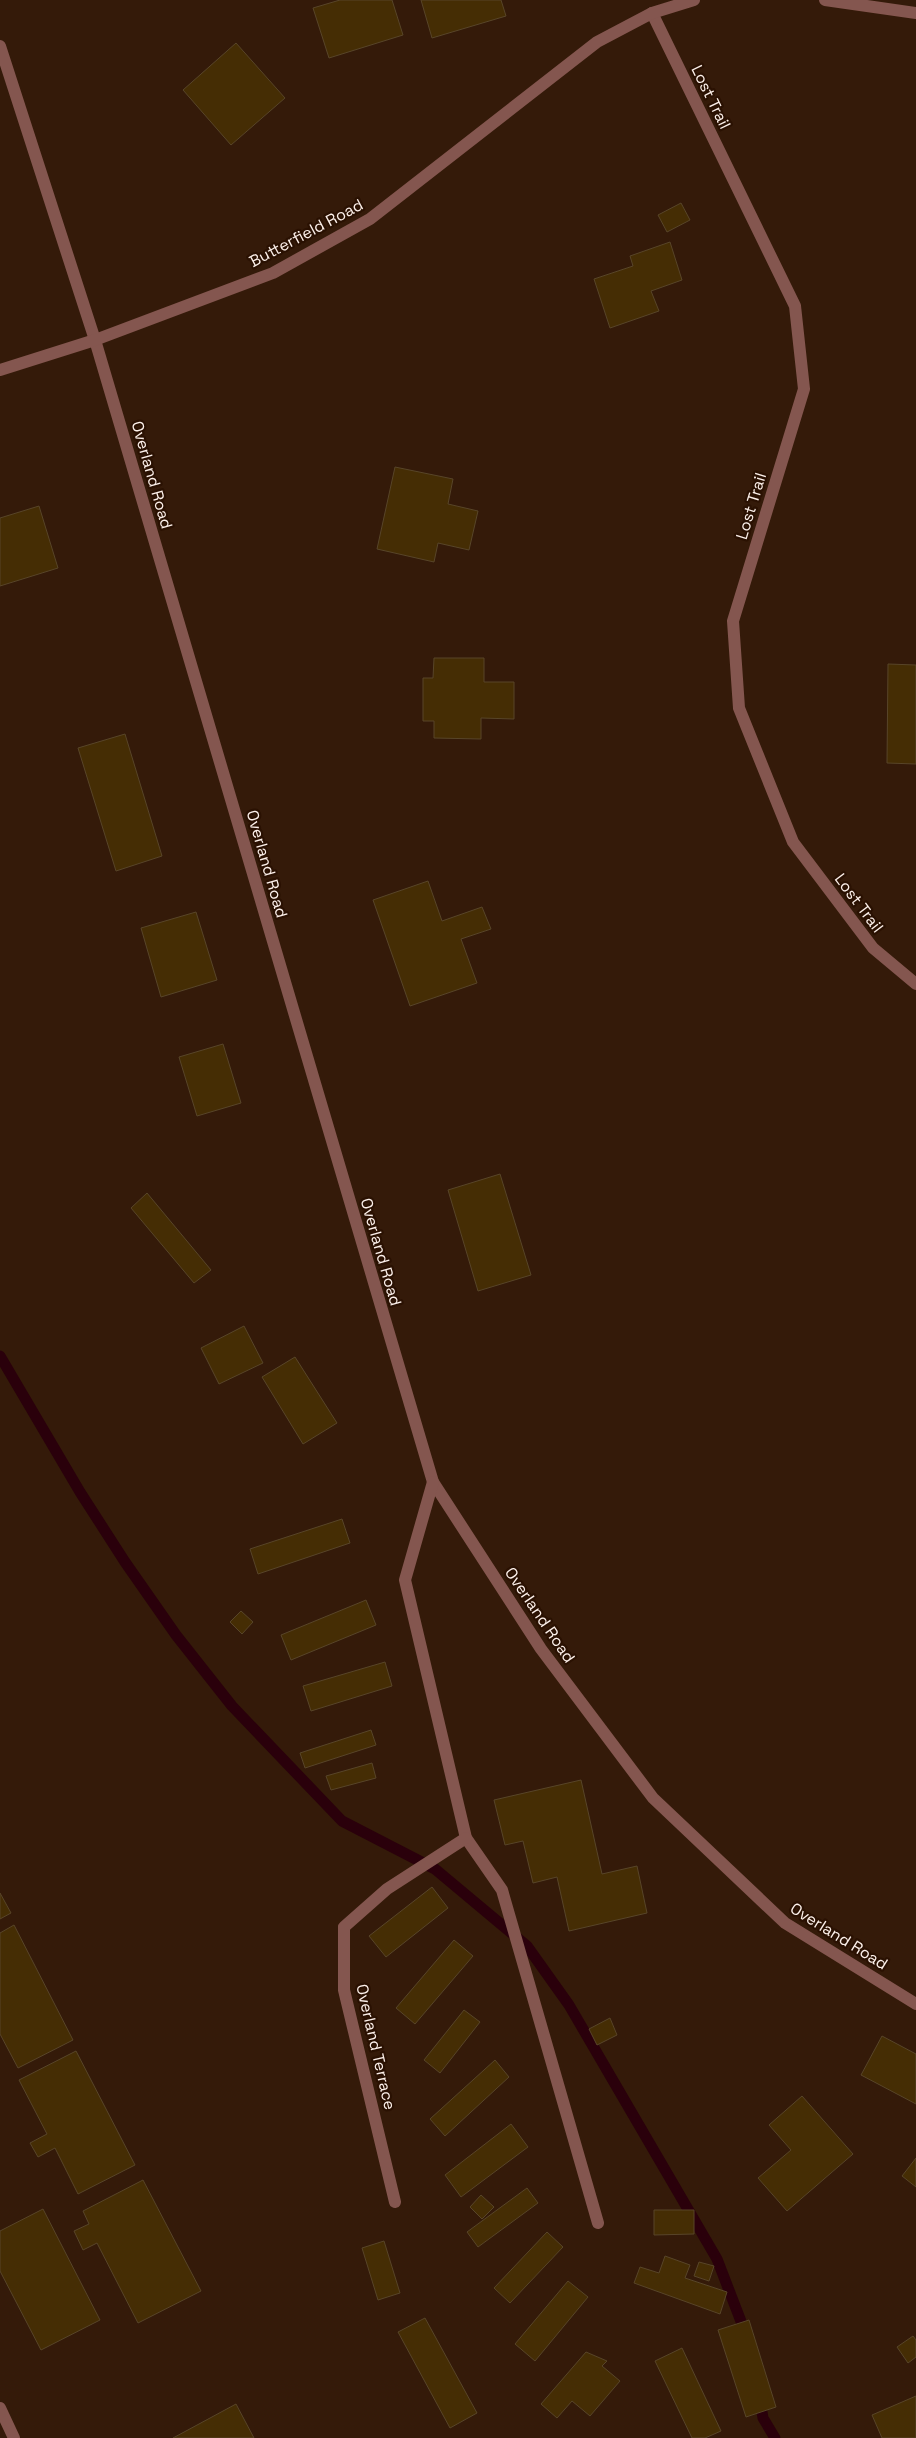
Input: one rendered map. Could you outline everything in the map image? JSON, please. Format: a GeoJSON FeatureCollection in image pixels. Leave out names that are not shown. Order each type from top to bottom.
{"type":"FeatureCollection","features":[{"type":"Feature","properties":{"kind":"street","name":"Butterfield Road"},"geometry":{"type":"LineString","coordinates":[[0,370],[95,340],[273,273],[370,219],[598,42],[652,13],[694,0]]}},
{"type":"Feature","properties":{"kind":"street"},"geometry":{"type":"LineString","coordinates":[[825,0],[916,13]]}},
{"type":"Feature","properties":{"kind":"street","name":"Lost Trail"},"geometry":{"type":"LineString","coordinates":[[652,13],[794,306],[804,388],[733,621],[739,708],[793,842],[873,948],[916,984]]}},
{"type":"Feature","properties":{"kind":"street"},"geometry":{"type":"LineString","coordinates":[[0,46],[95,340]]}},
{"type":"Feature","properties":{"kind":"street","name":"Overland Road"},"geometry":{"type":"LineString","coordinates":[[95,340],[433,1482],[541,1649],[653,1798],[785,1923],[916,2004]]}},
{"type":"Feature","properties":{"kind":"street"},"geometry":{"type":"LineString","coordinates":[[433,1482],[405,1580],[466,1838],[502,1890],[598,2223]]}},
{"type":"Feature","properties":{"kind":"street","name":"Overland Terrace"},"geometry":{"type":"LineString","coordinates":[[395,2202],[344,1990],[344,1927],[387,1889],[466,1838]]}},
{"type":"Feature","properties":{"kind":"street"},"geometry":{"type":"LineString","coordinates":[[0,2408],[14,2438]]}},
{"type":"Feature","properties":{"kind":"building"},"geometry":{"type":"Polygon","coordinates":[[[340,0],[392,0],[403,35],[329,58],[313,8],[340,0]]]}},
{"type":"Feature","properties":{"kind":"building"},"geometry":{"type":"Polygon","coordinates":[[[421,0],[501,0],[506,16],[432,38],[421,0]]]}},
{"type":"Feature","properties":{"kind":"building"},"geometry":{"type":"Polygon","coordinates":[[[236,43],[285,98],[231,145],[183,90],[236,43]]]}},
{"type":"Feature","properties":{"kind":"building"},"geometry":{"type":"Polygon","coordinates":[[[681,203],[690,220],[667,232],[658,215],[681,203]]]}},
{"type":"Feature","properties":{"kind":"building"},"geometry":{"type":"Polygon","coordinates":[[[670,242],[682,280],[651,291],[659,311],[610,328],[594,279],[633,266],[630,256],[670,242]]]}},
{"type":"Feature","properties":{"kind":"building"},"geometry":{"type":"Polygon","coordinates":[[[395,467],[453,479],[448,504],[478,511],[469,550],[438,543],[434,562],[377,549],[395,467]]]}},
{"type":"Feature","properties":{"kind":"building"},"geometry":{"type":"Polygon","coordinates":[[[39,506],[58,568],[0,586],[0,518],[39,506]]]}},
{"type":"Feature","properties":{"kind":"building"},"geometry":{"type":"Polygon","coordinates":[[[434,658],[484,658],[484,682],[514,682],[514,719],[481,718],[481,739],[434,738],[434,721],[423,721],[423,678],[433,678],[434,658]]]}},
{"type":"Feature","properties":{"kind":"building"},"geometry":{"type":"Polygon","coordinates":[[[888,664],[916,665],[916,764],[887,763],[888,664]]]}},
{"type":"Feature","properties":{"kind":"building"},"geometry":{"type":"Polygon","coordinates":[[[125,734],[162,856],[116,871],[78,748],[125,734]]]}},
{"type":"Feature","properties":{"kind":"building"},"geometry":{"type":"Polygon","coordinates":[[[428,881],[442,921],[482,907],[491,929],[461,939],[477,983],[410,1006],[373,900],[428,881]]]}},
{"type":"Feature","properties":{"kind":"building"},"geometry":{"type":"Polygon","coordinates":[[[196,912],[217,980],[161,997],[141,928],[196,912]]]}},
{"type":"Feature","properties":{"kind":"building"},"geometry":{"type":"Polygon","coordinates":[[[223,1044],[241,1103],[197,1116],[179,1057],[223,1044]]]}},
{"type":"Feature","properties":{"kind":"building"},"geometry":{"type":"Polygon","coordinates":[[[500,1174],[531,1275],[478,1291],[448,1190],[500,1174]]]}},
{"type":"Feature","properties":{"kind":"building"},"geometry":{"type":"Polygon","coordinates":[[[147,1193],[211,1270],[194,1283],[131,1208],[147,1193]]]}},
{"type":"Feature","properties":{"kind":"building"},"geometry":{"type":"Polygon","coordinates":[[[244,1326],[263,1363],[219,1384],[201,1348],[244,1326]]]}},
{"type":"Feature","properties":{"kind":"building"},"geometry":{"type":"Polygon","coordinates":[[[295,1357],[337,1423],[303,1444],[262,1377],[295,1357]]]}},
{"type":"Feature","properties":{"kind":"building"},"geometry":{"type":"Polygon","coordinates":[[[342,1519],[350,1543],[258,1574],[250,1549],[342,1519]]]}},
{"type":"Feature","properties":{"kind":"building"},"geometry":{"type":"Polygon","coordinates":[[[366,1600],[376,1625],[291,1660],[281,1635],[366,1600]]]}},
{"type":"Feature","properties":{"kind":"building"},"geometry":{"type":"Polygon","coordinates":[[[241,1611],[253,1622],[242,1634],[230,1622],[241,1611]]]}},
{"type":"Feature","properties":{"kind":"building"},"geometry":{"type":"Polygon","coordinates":[[[385,1662],[392,1686],[311,1711],[303,1686],[385,1662]]]}},
{"type":"Feature","properties":{"kind":"building"},"geometry":{"type":"Polygon","coordinates":[[[371,1730],[376,1745],[305,1768],[300,1753],[371,1730]]]}},
{"type":"Feature","properties":{"kind":"building"},"geometry":{"type":"Polygon","coordinates":[[[372,1763],[376,1778],[331,1790],[326,1776],[372,1763]]]}},
{"type":"Feature","properties":{"kind":"building"},"geometry":{"type":"Polygon","coordinates":[[[581,1780],[602,1874],[637,1866],[647,1913],[569,1931],[557,1877],[533,1883],[523,1841],[505,1845],[494,1800],[581,1780]]]}},
{"type":"Feature","properties":{"kind":"building"},"geometry":{"type":"Polygon","coordinates":[[[432,1887],[448,1908],[386,1957],[369,1936],[432,1887]]]}},
{"type":"Feature","properties":{"kind":"building"},"geometry":{"type":"Polygon","coordinates":[[[0,1893],[11,1913],[0,1919],[0,1893]]]}},
{"type":"Feature","properties":{"kind":"building"},"geometry":{"type":"Polygon","coordinates":[[[14,1925],[73,2040],[18,2068],[0,2034],[0,1933],[14,1925]]]}},
{"type":"Feature","properties":{"kind":"building"},"geometry":{"type":"Polygon","coordinates":[[[454,1940],[473,1956],[415,2024],[396,2008],[454,1940]]]}},
{"type":"Feature","properties":{"kind":"building"},"geometry":{"type":"Polygon","coordinates":[[[464,2010],[480,2022],[440,2073],[424,2060],[464,2010]]]}},
{"type":"Feature","properties":{"kind":"building"},"geometry":{"type":"Polygon","coordinates":[[[610,2018],[617,2035],[597,2045],[589,2029],[610,2018]]]}},
{"type":"Feature","properties":{"kind":"building"},"geometry":{"type":"Polygon","coordinates":[[[882,2036],[916,2054],[916,2104],[861,2075],[882,2036]]]}},
{"type":"Feature","properties":{"kind":"building"},"geometry":{"type":"Polygon","coordinates":[[[76,2051],[135,2165],[78,2194],[55,2148],[38,2157],[30,2143],[47,2134],[19,2080],[76,2051]]]}},
{"type":"Feature","properties":{"kind":"building"},"geometry":{"type":"Polygon","coordinates":[[[495,2060],[509,2077],[445,2136],[430,2119],[495,2060]]]}},
{"type":"Feature","properties":{"kind":"building"},"geometry":{"type":"Polygon","coordinates":[[[802,2096],[853,2154],[787,2211],[758,2178],[791,2150],[769,2125],[802,2096]]]}},
{"type":"Feature","properties":{"kind":"building"},"geometry":{"type":"Polygon","coordinates":[[[511,2124],[528,2147],[461,2197],[445,2175],[511,2124]]]}},
{"type":"Feature","properties":{"kind":"building"},"geometry":{"type":"Polygon","coordinates":[[[916,2158],[916,2187],[902,2176],[916,2158]]]}},
{"type":"Feature","properties":{"kind":"building"},"geometry":{"type":"Polygon","coordinates":[[[143,2180],[201,2291],[138,2323],[97,2243],[83,2250],[74,2231],[89,2224],[83,2211],[143,2180]]]}},
{"type":"Feature","properties":{"kind":"building"},"geometry":{"type":"Polygon","coordinates":[[[527,2188],[538,2203],[478,2247],[467,2232],[527,2188]]]}},
{"type":"Feature","properties":{"kind":"building"},"geometry":{"type":"Polygon","coordinates":[[[481,2195],[494,2207],[482,2219],[470,2207],[481,2195]]]}},
{"type":"Feature","properties":{"kind":"building"},"geometry":{"type":"Polygon","coordinates":[[[43,2209],[100,2320],[41,2350],[0,2271],[0,2231],[43,2209]]]}},
{"type":"Feature","properties":{"kind":"building"},"geometry":{"type":"Polygon","coordinates":[[[654,2210],[694,2210],[694,2234],[654,2235],[654,2210]]]}},
{"type":"Feature","properties":{"kind":"building"},"geometry":{"type":"Polygon","coordinates":[[[547,2232],[563,2247],[510,2303],[494,2288],[547,2232]]]}},
{"type":"Feature","properties":{"kind":"building"},"geometry":{"type":"Polygon","coordinates":[[[384,2241],[400,2293],[378,2300],[362,2248],[384,2241]]]}},
{"type":"Feature","properties":{"kind":"building"},"geometry":{"type":"Polygon","coordinates":[[[665,2256],[690,2265],[685,2278],[727,2292],[720,2314],[634,2283],[640,2267],[659,2273],[665,2256]]]}},
{"type":"Feature","properties":{"kind":"building"},"geometry":{"type":"Polygon","coordinates":[[[699,2262],[714,2266],[709,2281],[694,2276],[699,2262]]]}},
{"type":"Feature","properties":{"kind":"building"},"geometry":{"type":"Polygon","coordinates":[[[568,2281],[588,2297],[535,2361],[515,2344],[568,2281]]]}},
{"type":"Feature","properties":{"kind":"building"},"geometry":{"type":"Polygon","coordinates":[[[425,2318],[477,2413],[450,2428],[398,2332],[425,2318]]]}},
{"type":"Feature","properties":{"kind":"building"},"geometry":{"type":"Polygon","coordinates":[[[749,2320],[776,2407],[746,2417],[718,2330],[749,2320]]]}},
{"type":"Feature","properties":{"kind":"building"},"geometry":{"type":"Polygon","coordinates":[[[913,2336],[916,2340],[916,2357],[908,2363],[897,2347],[913,2336]]]}},
{"type":"Feature","properties":{"kind":"building"},"geometry":{"type":"Polygon","coordinates":[[[682,2348],[721,2431],[705,2438],[692,2438],[655,2361],[682,2348]]]}},
{"type":"Feature","properties":{"kind":"building"},"geometry":{"type":"Polygon","coordinates":[[[586,2352],[607,2361],[602,2366],[620,2381],[590,2416],[572,2401],[557,2418],[541,2404],[586,2352]]]}},
{"type":"Feature","properties":{"kind":"building"},"geometry":{"type":"Polygon","coordinates":[[[916,2396],[916,2438],[882,2438],[872,2415],[916,2396]]]}},
{"type":"Feature","properties":{"kind":"building"},"geometry":{"type":"Polygon","coordinates":[[[236,2404],[254,2438],[173,2438],[236,2404]]]}},
{"type":"Feature","properties":{"kind":"waterway"},"geometry":{"type":"LineString","coordinates":[[0,1356],[80,1492],[125,1562],[176,1635],[232,1706],[342,1821],[435,1869],[527,1946],[569,2005],[717,2259],[747,2337]]}},
{"type":"Feature","properties":{"kind":"waterway"},"geometry":{"type":"LineString","coordinates":[[760,2399],[763,2418],[775,2438]]}}]}
